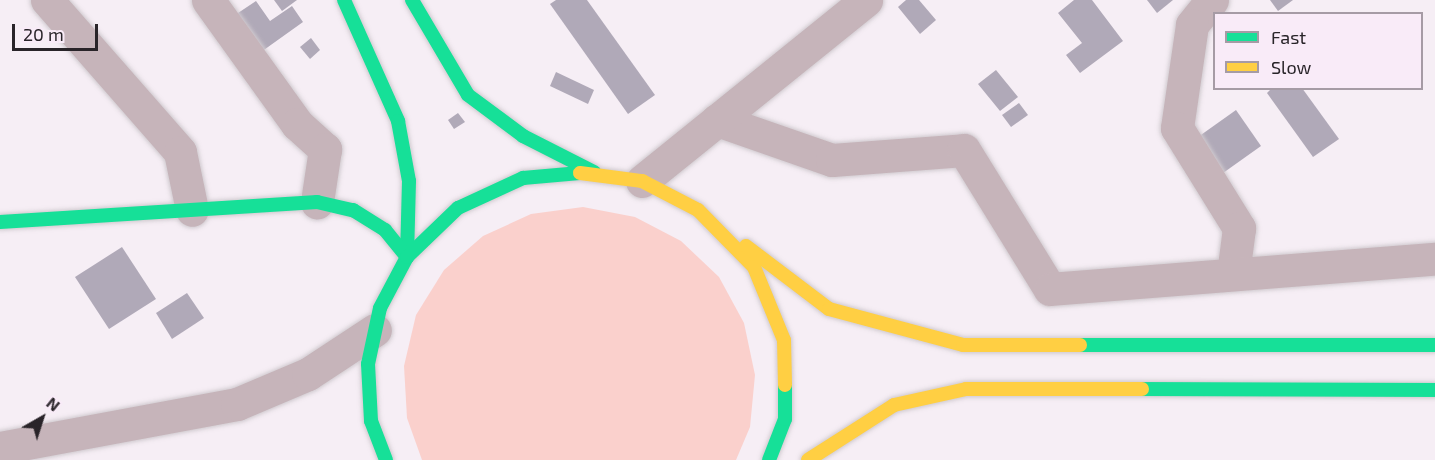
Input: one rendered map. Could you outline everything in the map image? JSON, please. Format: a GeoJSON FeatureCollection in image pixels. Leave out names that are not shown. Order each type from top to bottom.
{"type":"FeatureCollection","features":[{"type":"Feature","properties":{"kind":"main road"},"geometry":{"type":"LineString","coordinates":[[344,0],[399,121],[409,181],[407,257]]}},
{"type":"Feature","properties":{"kind":"main road"},"geometry":{"type":"LineString","coordinates":[[412,0],[468,95],[523,136],[594,172],[642,182],[698,210],[829,309],[963,345],[1435,345]]}},
{"type":"Feature","properties":{"kind":"main road"},"geometry":{"type":"LineString","coordinates":[[386,460],[371,422],[368,364],[380,308],[407,257],[458,208],[523,178],[594,172]]}},
{"type":"Feature","properties":{"kind":"main road"},"geometry":{"type":"LineString","coordinates":[[0,222],[317,202],[361,215],[385,230],[407,257]]}},
{"type":"Feature","properties":{"kind":"main road"},"geometry":{"type":"LineString","coordinates":[[698,210],[754,267],[784,340],[785,419],[769,460]]}},
{"type":"Feature","properties":{"kind":"main road"},"geometry":{"type":"LineString","coordinates":[[808,460],[894,405],[966,389],[1435,390]]}},
{"type":"Feature","properties":{"kind":"street"},"geometry":{"type":"LineString","coordinates":[[47,0],[180,152],[192,210]]}},
{"type":"Feature","properties":{"kind":"street"},"geometry":{"type":"LineString","coordinates":[[207,0],[297,124],[325,150],[317,202]]}},
{"type":"Feature","properties":{"kind":"street"},"geometry":{"type":"LineString","coordinates":[[642,182],[866,0]]}},
{"type":"Feature","properties":{"kind":"street"},"geometry":{"type":"LineString","coordinates":[[1212,0],[1192,25],[1177,128],[1239,228],[1233,274]]}},
{"type":"Feature","properties":{"kind":"street"},"geometry":{"type":"LineString","coordinates":[[717,120],[832,160],[964,150],[1050,289],[1435,259]]}},
{"type":"Feature","properties":{"kind":"street"},"geometry":{"type":"LineString","coordinates":[[0,448],[237,404],[308,374],[375,330]]}},
{"type":"Feature","properties":{"kind":"shaded area"},"geometry":{"type":"Polygon","coordinates":[[[583,207],[635,217],[681,241],[719,277],[744,323],[755,375],[750,427],[736,460],[422,460],[407,418],[404,366],[416,315],[444,270],[483,236],[531,214],[583,207]]]}},
{"type":"Feature","properties":{"kind":"building"},"geometry":{"type":"Polygon","coordinates":[[[274,0],[297,0],[282,11],[274,0]]]}},
{"type":"Feature","properties":{"kind":"building"},"geometry":{"type":"Polygon","coordinates":[[[556,0],[587,0],[655,95],[628,114],[550,4],[556,0]]]}},
{"type":"Feature","properties":{"kind":"building"},"geometry":{"type":"Polygon","coordinates":[[[906,0],[919,0],[936,20],[920,34],[898,7],[906,0]]]}},
{"type":"Feature","properties":{"kind":"building"},"geometry":{"type":"Polygon","coordinates":[[[1074,0],[1092,0],[1123,41],[1080,73],[1066,55],[1082,43],[1058,13],[1074,0]]]}},
{"type":"Feature","properties":{"kind":"building"},"geometry":{"type":"Polygon","coordinates":[[[1147,0],[1173,0],[1157,13],[1147,0]]]}},
{"type":"Feature","properties":{"kind":"building"},"geometry":{"type":"Polygon","coordinates":[[[1270,0],[1293,0],[1278,11],[1270,0]]]}},
{"type":"Feature","properties":{"kind":"building"},"geometry":{"type":"Polygon","coordinates":[[[256,1],[270,21],[292,6],[303,22],[261,52],[235,15],[256,1]]]}},
{"type":"Feature","properties":{"kind":"building"},"geometry":{"type":"Polygon","coordinates":[[[311,38],[320,50],[310,59],[300,47],[311,38]]]}},
{"type":"Feature","properties":{"kind":"building"},"geometry":{"type":"Polygon","coordinates":[[[996,70],[1018,97],[1000,111],[978,84],[996,70]]]}},
{"type":"Feature","properties":{"kind":"building"},"geometry":{"type":"Polygon","coordinates":[[[556,72],[594,90],[588,104],[550,86],[556,72]]]}},
{"type":"Feature","properties":{"kind":"building"},"geometry":{"type":"Polygon","coordinates":[[[1270,90],[1303,90],[1339,139],[1313,157],[1267,93],[1270,90]]]}},
{"type":"Feature","properties":{"kind":"building"},"geometry":{"type":"Polygon","coordinates":[[[1019,103],[1028,115],[1011,127],[1002,115],[1019,103]]]}},
{"type":"Feature","properties":{"kind":"building"},"geometry":{"type":"Polygon","coordinates":[[[1236,110],[1261,146],[1216,178],[1191,142],[1236,110]]]}},
{"type":"Feature","properties":{"kind":"building"},"geometry":{"type":"Polygon","coordinates":[[[458,113],[465,122],[454,129],[448,120],[458,113]]]}},
{"type":"Feature","properties":{"kind":"building"},"geometry":{"type":"Polygon","coordinates":[[[122,247],[156,299],[109,329],[75,277],[122,247]]]}},
{"type":"Feature","properties":{"kind":"building"},"geometry":{"type":"Polygon","coordinates":[[[187,293],[204,318],[172,339],[156,313],[187,293]]]}},
{"type":"Feature","properties":{"kind":"traffic: fast"},"geometry":{"type":"LineString","coordinates":[[344,0],[398,121],[409,181],[407,257]]}},
{"type":"Feature","properties":{"kind":"traffic: fast"},"geometry":{"type":"LineString","coordinates":[[412,0],[468,95],[523,136],[594,172]]}},
{"type":"Feature","properties":{"kind":"traffic: fast"},"geometry":{"type":"LineString","coordinates":[[386,460],[371,421],[368,364],[380,308],[407,257],[458,208],[523,178],[580,173]]}},
{"type":"Feature","properties":{"kind":"traffic: fast"},"geometry":{"type":"LineString","coordinates":[[0,222],[317,202],[353,210],[385,230],[407,257]]}},
{"type":"Feature","properties":{"kind":"traffic: fast"},"geometry":{"type":"LineString","coordinates":[[1080,345],[1435,345]]}},
{"type":"Feature","properties":{"kind":"traffic: fast"},"geometry":{"type":"LineString","coordinates":[[769,460],[785,419],[785,385]]}},
{"type":"Feature","properties":{"kind":"traffic: fast"},"geometry":{"type":"LineString","coordinates":[[1142,389],[1435,390]]}},
{"type":"Feature","properties":{"kind":"traffic: slow"},"geometry":{"type":"LineString","coordinates":[[580,173],[642,181],[698,210],[754,267],[784,340],[785,385]]}},
{"type":"Feature","properties":{"kind":"traffic: slow"},"geometry":{"type":"LineString","coordinates":[[746,246],[829,309],[963,345],[1080,345]]}},
{"type":"Feature","properties":{"kind":"traffic: slow"},"geometry":{"type":"LineString","coordinates":[[808,460],[894,405],[966,389],[1142,389]]}}]}
